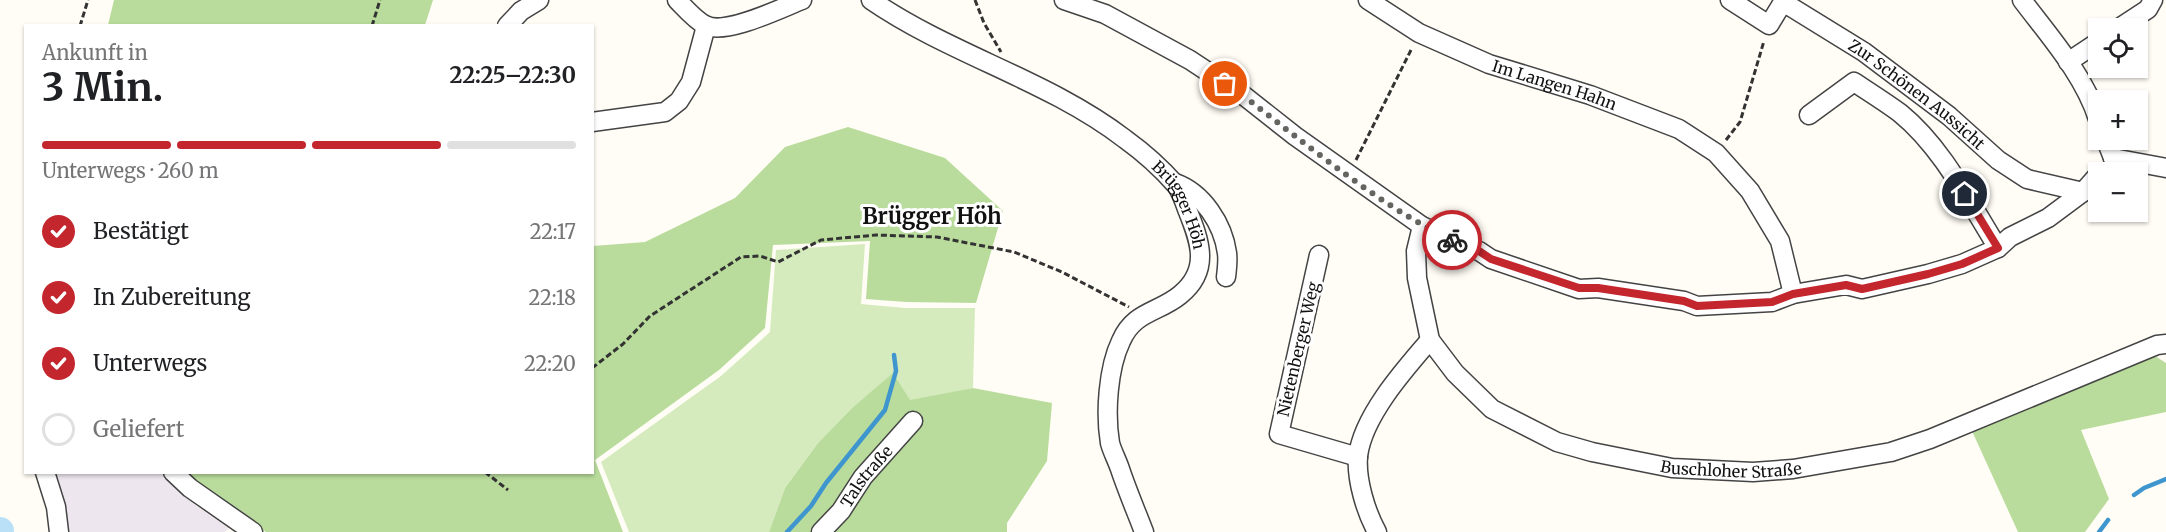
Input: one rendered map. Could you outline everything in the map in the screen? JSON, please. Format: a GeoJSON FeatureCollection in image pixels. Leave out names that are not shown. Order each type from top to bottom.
{"type":"FeatureCollection","features":[{"type":"Feature","properties":{"kind":"street"},"geometry":{"type":"LineString","coordinates":[[509,24],[521,11],[539,0]]}},
{"type":"Feature","properties":{"kind":"street"},"geometry":{"type":"LineString","coordinates":[[677,0],[706,26],[725,27],[749,22],[802,0]]}},
{"type":"Feature","properties":{"kind":"street","name":"Brügger Höh"},"geometry":{"type":"LineString","coordinates":[[871,0],[981,60],[1061,99],[1124,138],[1177,186],[1193,225],[1201,255],[1199,269],[1191,285],[1179,296],[1167,305],[1142,315],[1131,324],[1121,340],[1112,367],[1108,392],[1110,443],[1144,532]]}},
{"type":"Feature","properties":{"kind":"street"},"geometry":{"type":"LineString","coordinates":[[1064,0],[1105,14],[1190,60],[1243,95],[1295,136],[1422,226],[1479,251],[1491,259],[1579,288],[1598,288],[1684,301],[1697,306],[1772,302],[1793,294],[1846,285],[1862,289],[1962,264],[1998,248],[2010,237],[2048,218],[2088,187]]}},
{"type":"Feature","properties":{"kind":"street","name":"Im Langen Hahn"},"geometry":{"type":"LineString","coordinates":[[1368,0],[1395,8],[1419,33],[1489,64],[1590,95],[1679,129],[1716,153],[1750,191],[1780,241],[1793,294]]}},
{"type":"Feature","properties":{"kind":"street"},"geometry":{"type":"LineString","coordinates":[[1730,0],[1769,25]]}},
{"type":"Feature","properties":{"kind":"street"},"geometry":{"type":"LineString","coordinates":[[2022,0],[2068,62],[2088,96]]}},
{"type":"Feature","properties":{"kind":"street"},"geometry":{"type":"LineString","coordinates":[[2135,18],[2148,9],[2153,0]]}},
{"type":"Feature","properties":{"kind":"street","name":"Zur Schönen Aussicht"},"geometry":{"type":"LineString","coordinates":[[1769,25],[1783,2],[1864,52],[1949,116],[1998,160],[2027,179],[2083,192]]}},
{"type":"Feature","properties":{"kind":"street"},"geometry":{"type":"LineString","coordinates":[[594,122],[664,112],[679,101],[691,81],[706,26]]}},
{"type":"Feature","properties":{"kind":"street"},"geometry":{"type":"LineString","coordinates":[[2068,62],[2088,49]]}},
{"type":"Feature","properties":{"kind":"street","name":"Zur Schönen Aussicht"},"geometry":{"type":"LineString","coordinates":[[1809,115],[1854,82],[1900,113],[1923,136],[1954,176],[1998,248]]}},
{"type":"Feature","properties":{"kind":"street"},"geometry":{"type":"LineString","coordinates":[[2110,150],[2113,158]]}},
{"type":"Feature","properties":{"kind":"street"},"geometry":{"type":"LineString","coordinates":[[2113,158],[2166,168]]}},
{"type":"Feature","properties":{"kind":"street"},"geometry":{"type":"LineString","coordinates":[[2110,162],[2113,158]]}},
{"type":"Feature","properties":{"kind":"street"},"geometry":{"type":"LineString","coordinates":[[1173,182],[1183,186],[1198,198],[1213,214],[1223,234],[1228,255],[1226,277]]}},
{"type":"Feature","properties":{"kind":"street","name":"Buschloher Straße"},"geometry":{"type":"LineString","coordinates":[[1422,226],[1416,251],[1417,278],[1430,340],[1455,374],[1492,409],[1557,442],[1592,452],[1672,468],[1753,472],[1792,469],[1892,452],[1930,440],[2142,351],[2166,344]]}},
{"type":"Feature","properties":{"kind":"street","name":"Nietenberger Weg"},"geometry":{"type":"LineString","coordinates":[[1319,255],[1279,434],[1358,457]]}},
{"type":"Feature","properties":{"kind":"street"},"geometry":{"type":"LineString","coordinates":[[1377,532],[1364,501],[1358,457],[1367,428],[1387,393],[1430,340]]}},
{"type":"Feature","properties":{"kind":"street","name":"Talstraße"},"geometry":{"type":"LineString","coordinates":[[821,532],[841,511],[863,477],[913,421]]}},
{"type":"Feature","properties":{"kind":"street"},"geometry":{"type":"LineString","coordinates":[[46,474],[56,507],[59,532]]}},
{"type":"Feature","properties":{"kind":"street"},"geometry":{"type":"LineString","coordinates":[[174,474],[189,488],[253,532]]}},
{"type":"Feature","properties":{"kind":"path"},"geometry":{"type":"LineString","coordinates":[[81,24],[88,0]]}},
{"type":"Feature","properties":{"kind":"path"},"geometry":{"type":"LineString","coordinates":[[373,24],[380,0]]}},
{"type":"Feature","properties":{"kind":"path"},"geometry":{"type":"LineString","coordinates":[[975,0],[984,23],[1000,48]]}},
{"type":"Feature","properties":{"kind":"path"},"geometry":{"type":"LineString","coordinates":[[1716,153],[1740,122],[1769,25]]}},
{"type":"Feature","properties":{"kind":"path"},"geometry":{"type":"LineString","coordinates":[[1349,175],[1419,33]]}},
{"type":"Feature","properties":{"kind":"path"},"geometry":{"type":"LineString","coordinates":[[594,366],[623,344],[650,316],[741,257],[760,256],[778,262],[821,240],[876,235],[937,237],[1014,252],[1062,272],[1142,315]]}},
{"type":"Feature","properties":{"kind":"path"},"geometry":{"type":"LineString","coordinates":[[488,474],[508,490]]}},
{"type":"Feature","properties":{"kind":"shaded area"},"geometry":{"type":"Polygon","coordinates":[[[38,474],[163,474],[195,505],[229,528],[225,532],[58,532],[38,474]]]}},
{"type":"Feature","properties":{"kind":"green space"},"geometry":{"type":"Polygon","coordinates":[[[114,0],[433,0],[425,24],[108,24],[114,0]]]}},
{"type":"Feature","properties":{"kind":"green space"},"geometry":{"type":"Polygon","coordinates":[[[848,127],[945,158],[1003,211],[976,303],[866,299],[870,241],[773,245],[765,328],[719,370],[595,460],[623,532],[266,532],[187,474],[594,474],[594,246],[645,242],[735,198],[785,147],[848,127]]]}},
{"type":"Feature","properties":{"kind":"green space"},"geometry":{"type":"Polygon","coordinates":[[[865,244],[861,304],[905,308],[975,308],[973,388],[910,401],[893,374],[852,408],[818,443],[785,488],[769,532],[629,532],[601,462],[721,376],[770,332],[776,250],[865,244]]]}},
{"type":"Feature","properties":{"kind":"green space"},"geometry":{"type":"Polygon","coordinates":[[[2155,356],[2166,363],[2166,412],[2081,430],[2109,499],[2085,532],[2018,532],[1972,431],[2155,356]]]}},
{"type":"Feature","properties":{"kind":"green space"},"geometry":{"type":"Polygon","coordinates":[[[893,373],[910,400],[973,388],[1052,403],[1047,461],[1007,523],[1007,532],[769,532],[785,488],[818,443],[852,408],[893,373]]]}},
{"type":"Feature","properties":{"kind":"waterway"},"geometry":{"type":"LineString","coordinates":[[787,532],[811,506],[826,483],[885,410],[896,371],[894,355]]}},
{"type":"Feature","properties":{"kind":"waterway"},"geometry":{"type":"LineString","coordinates":[[2134,495],[2166,479]]}},
{"type":"Feature","properties":{"kind":"waterway"},"geometry":{"type":"LineString","coordinates":[[2099,532],[2108,520]]}},
{"type":"Feature","properties":{"kind":"way so far"},"geometry":{"type":"LineString","coordinates":[[1225,84],[1422,226],[1452,240]]}},
{"type":"Feature","properties":{"kind":"district","name":"Brügger Höh"},"geometry":{"type":"Point","coordinates":[932,216]}},
{"type":"Feature","properties":{"kind":"route"},"geometry":{"type":"LineString","coordinates":[[1452,240],[1479,251],[1491,259],[1579,288],[1598,288],[1684,301],[1697,306],[1772,302],[1793,294],[1846,285],[1862,289],[1928,274],[1962,264],[1998,248],[1965,194]]}}]}
